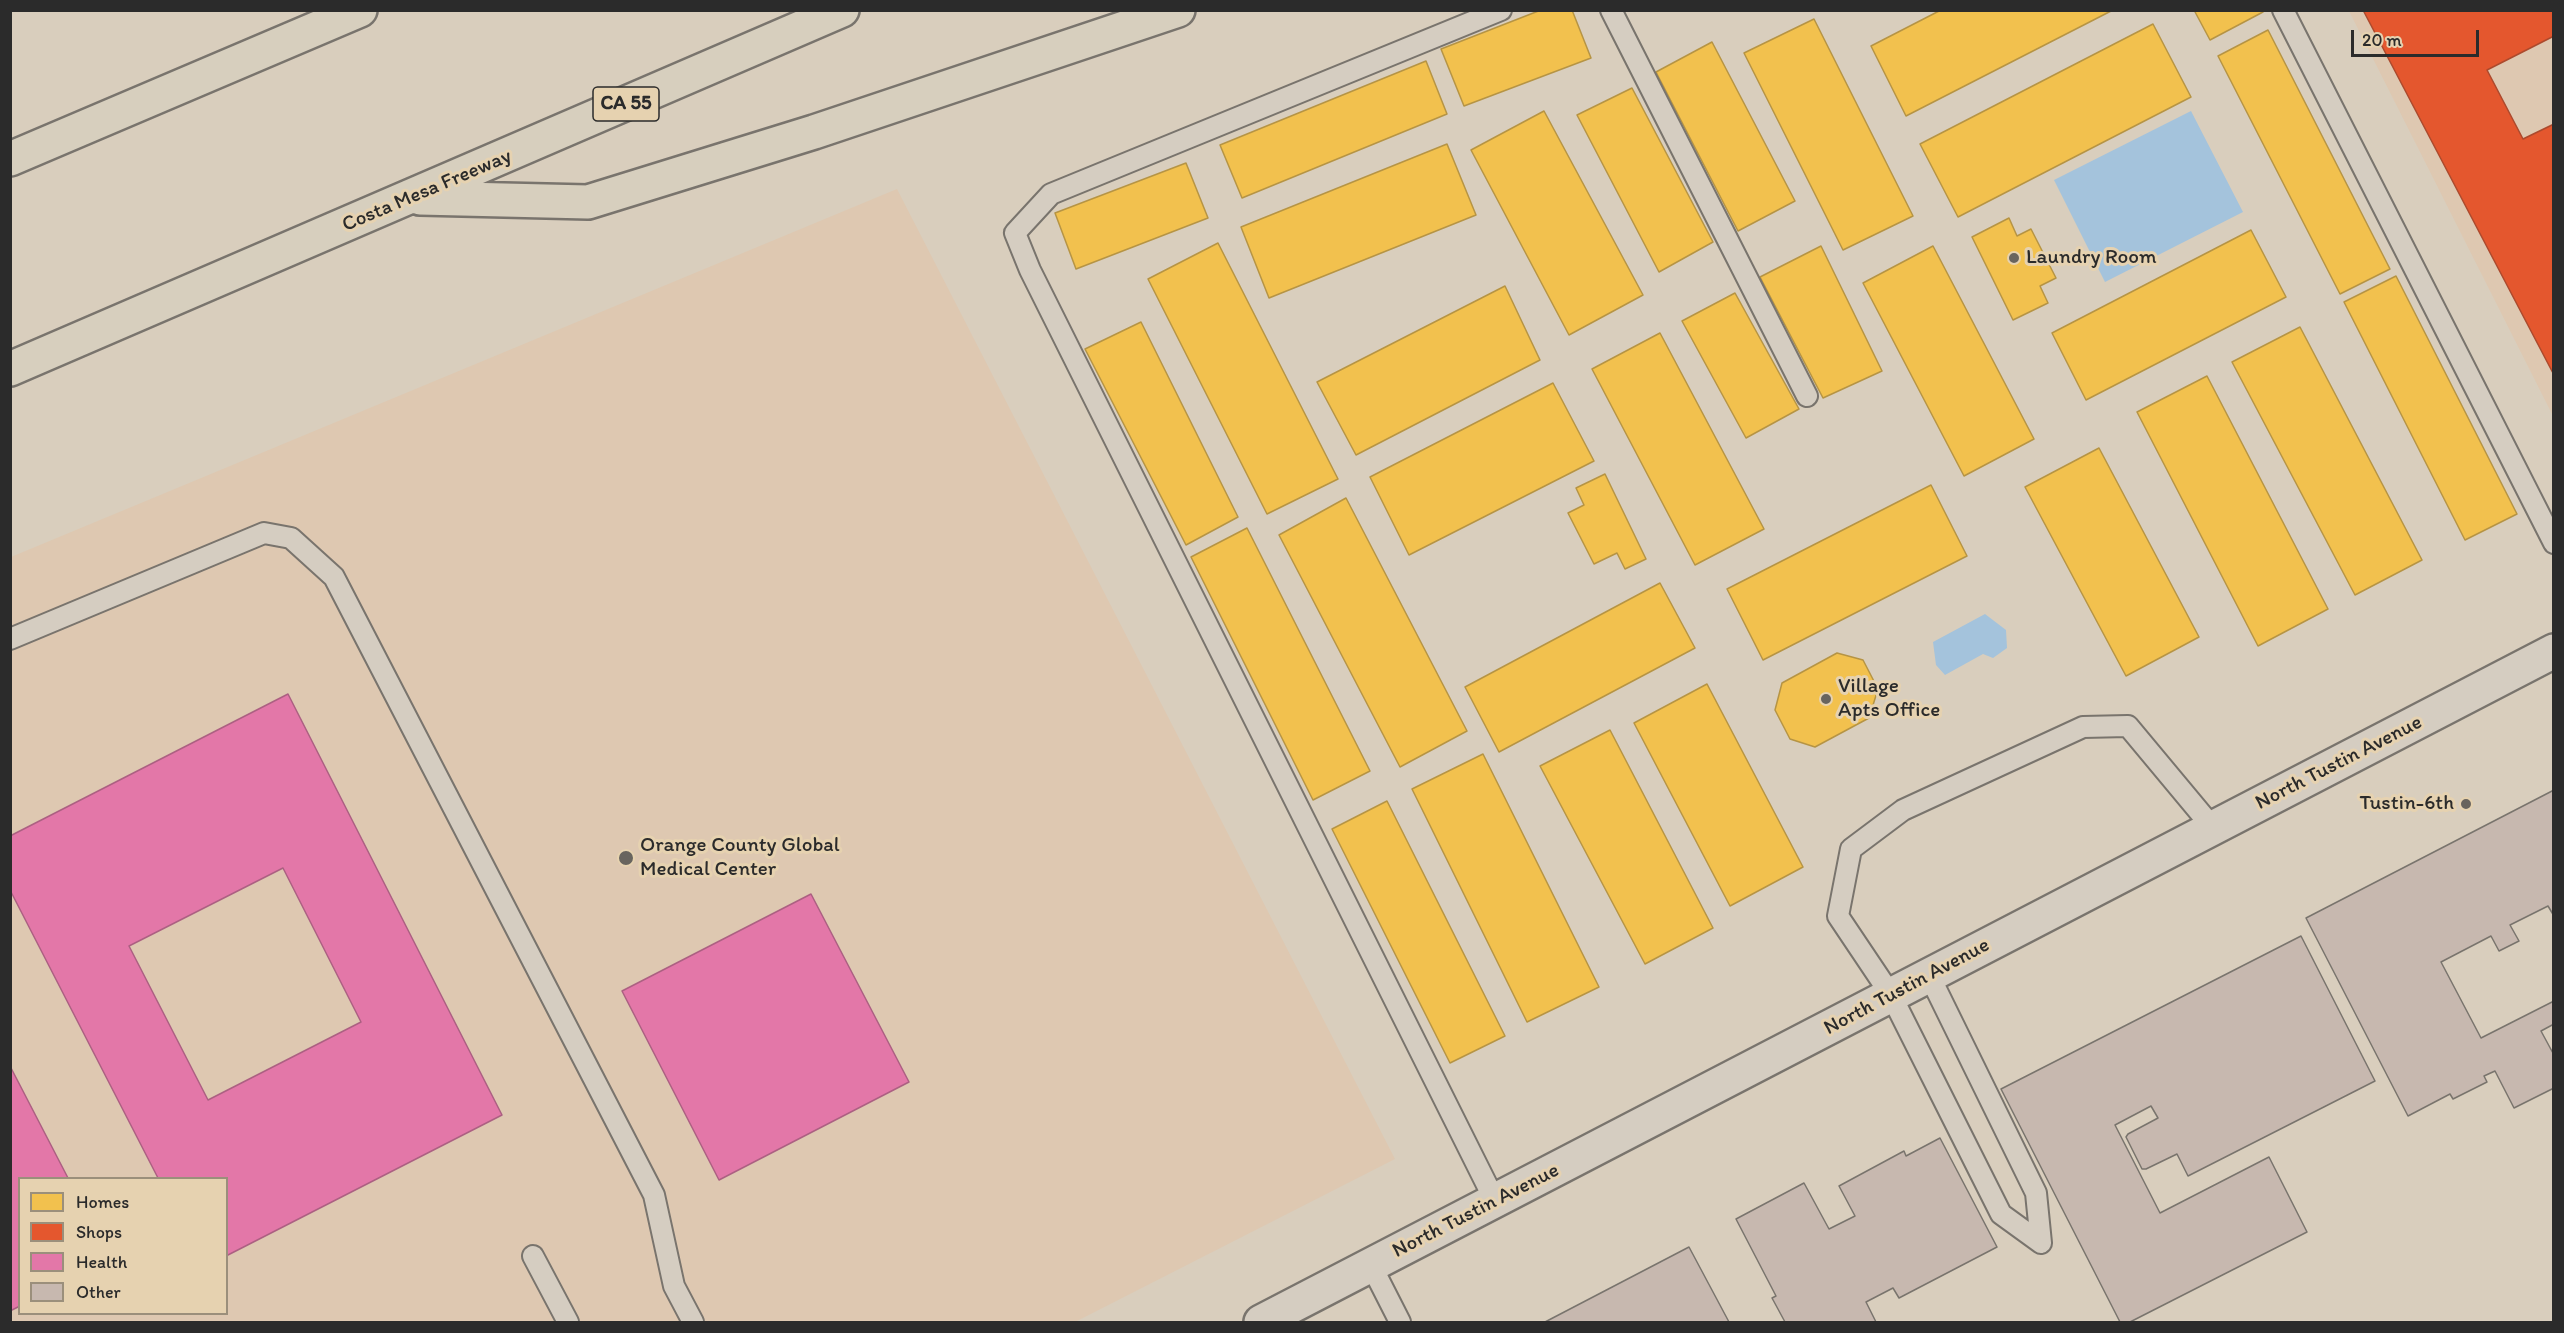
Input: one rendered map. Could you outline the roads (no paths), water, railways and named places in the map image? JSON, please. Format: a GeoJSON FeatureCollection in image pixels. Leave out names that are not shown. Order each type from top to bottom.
{"type":"FeatureCollection","features":[{"type":"Feature","properties":{"kind":"highway"},"geometry":{"type":"LineString","coordinates":[[10,159],[360,10]]}},
{"type":"Feature","properties":{"kind":"highway","name":"Costa Mesa Freeway"},"geometry":{"type":"LineString","coordinates":[[10,369],[842,10]]}},
{"type":"Feature","properties":{"kind":"highway"},"geometry":{"type":"LineString","coordinates":[[409,198],[588,202],[814,132],[1178,10]]}},
{"type":"Feature","properties":{"kind":"main road","name":"North Tustin Avenue"},"geometry":{"type":"LineString","coordinates":[[1262,1323],[2553,651]]}},
{"type":"Feature","properties":{"kind":"lane"},"geometry":{"type":"LineString","coordinates":[[1495,1201],[1030,270],[1015,233],[1051,194],[1501,10]]}},
{"type":"Feature","properties":{"kind":"lane"},"geometry":{"type":"LineString","coordinates":[[1611,10],[1807,396]]}},
{"type":"Feature","properties":{"kind":"lane"},"geometry":{"type":"LineString","coordinates":[[2283,10],[2553,543]]}},
{"type":"Feature","properties":{"kind":"lane"},"geometry":{"type":"LineString","coordinates":[[10,639],[264,533],[291,538],[334,577],[654,1195],[674,1287],[693,1323]]}},
{"type":"Feature","properties":{"kind":"lane"},"geometry":{"type":"LineString","coordinates":[[1929,975],[2036,1193],[2041,1243],[2001,1214],[1891,995],[1838,916],[1851,849],[1903,810],[2083,727],[2128,726],[2213,828]]}},
{"type":"Feature","properties":{"kind":"lane"},"geometry":{"type":"LineString","coordinates":[[533,1256],[568,1323]]}},
{"type":"Feature","properties":{"kind":"lane"},"geometry":{"type":"LineString","coordinates":[[1371,1266],[1400,1323]]}},
{"type":"Feature","properties":{"kind":"water"},"geometry":{"type":"Polygon","coordinates":[[[2191,111],[2243,212],[2105,282],[2054,180],[2191,111]]]}},
{"type":"Feature","properties":{"kind":"water"},"geometry":{"type":"Polygon","coordinates":[[[1985,614],[2006,630],[2007,648],[1993,658],[1983,654],[1945,675],[1936,665],[1933,642],[1985,614]]]}},
{"type":"Feature","properties":{"kind":"place","name":"Laundry Room"},"geometry":{"type":"Point","coordinates":[2014,258]}},
{"type":"Feature","properties":{"kind":"place","name":"Village Apts Office"},"geometry":{"type":"Point","coordinates":[1826,699]}},
{"type":"Feature","properties":{"kind":"place","name":"Tustin-6th"},"geometry":{"type":"Point","coordinates":[2466,804]}},
{"type":"Feature","properties":{"kind":"place","name":"Orange County Global Medical Center"},"geometry":{"type":"Point","coordinates":[626,858]}}]}
